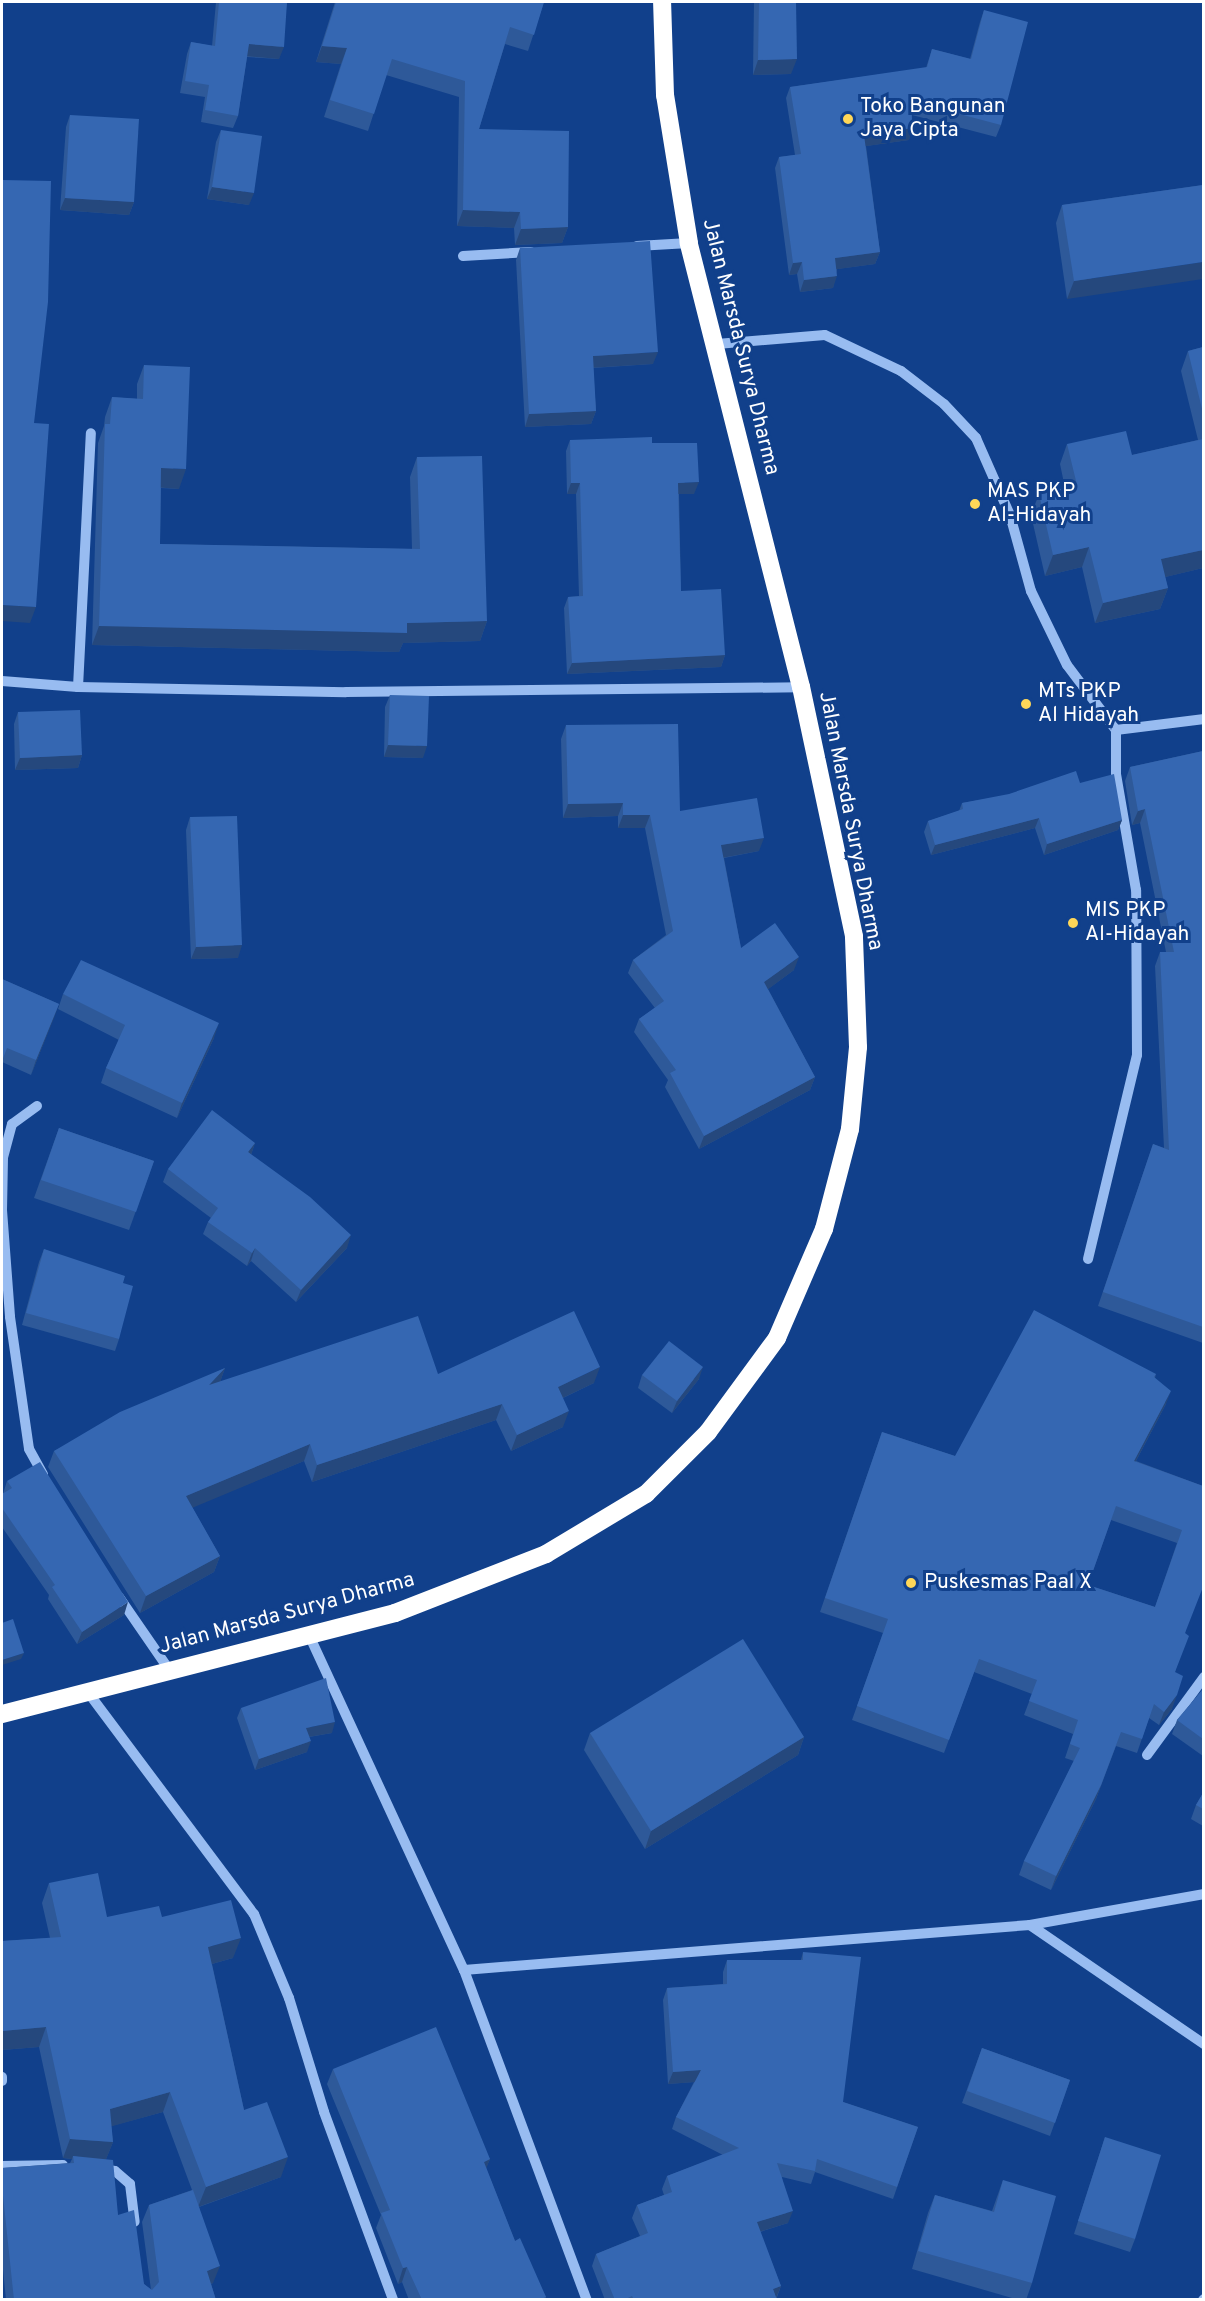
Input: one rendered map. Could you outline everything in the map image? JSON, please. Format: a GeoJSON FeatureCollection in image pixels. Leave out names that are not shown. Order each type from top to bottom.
{"type":"FeatureCollection","features":[{"type":"Feature","properties":{"kind":"highway","name":"Jalan Marsda Surya Dharma"},"geometry":{"type":"LineString","coordinates":[[2,1714],[168,1668],[395,1612],[546,1554],[646,1494],[708,1432],[777,1338],[824,1229],[850,1129],[858,1047],[854,936],[801,687],[717,344],[689,243],[665,95],[663,2]]}},
{"type":"Feature","properties":{"kind":"street"},"geometry":{"type":"LineString","coordinates":[[629,247],[689,243]]}},
{"type":"Feature","properties":{"kind":"street"},"geometry":{"type":"LineString","coordinates":[[463,256],[546,252]]}},
{"type":"Feature","properties":{"kind":"street"},"geometry":{"type":"LineString","coordinates":[[717,344],[825,335],[901,371],[944,404],[976,438],[1010,515],[1031,591],[1067,665],[1116,730],[1116,774],[1136,890],[1137,1055],[1088,1259]]}},
{"type":"Feature","properties":{"kind":"street"},"geometry":{"type":"LineString","coordinates":[[78,687],[91,433]]}},
{"type":"Feature","properties":{"kind":"street"},"geometry":{"type":"LineString","coordinates":[[2,681],[78,687],[346,692],[801,687]]}},
{"type":"Feature","properties":{"kind":"street"},"geometry":{"type":"LineString","coordinates":[[1116,730],[1203,719]]}},
{"type":"Feature","properties":{"kind":"street"},"geometry":{"type":"LineString","coordinates":[[37,1106],[12,1124],[3,1158],[2,1210],[10,1317],[28,1449],[51,1487]]}},
{"type":"Feature","properties":{"kind":"street"},"geometry":{"type":"LineString","coordinates":[[115,1590],[168,1668]]}},
{"type":"Feature","properties":{"kind":"street"},"geometry":{"type":"LineString","coordinates":[[309,1635],[464,1970],[587,2300]]}},
{"type":"Feature","properties":{"kind":"street"},"geometry":{"type":"LineString","coordinates":[[1147,1755],[1203,1677]]}},
{"type":"Feature","properties":{"kind":"street"},"geometry":{"type":"LineString","coordinates":[[87,1691],[254,1914],[289,1998],[324,2112],[393,2300]]}},
{"type":"Feature","properties":{"kind":"street"},"geometry":{"type":"LineString","coordinates":[[464,1970],[1030,1925],[1203,1894]]}},
{"type":"Feature","properties":{"kind":"street"},"geometry":{"type":"LineString","coordinates":[[1030,1925],[1203,2044]]}},
{"type":"Feature","properties":{"kind":"street"},"geometry":{"type":"LineString","coordinates":[[2,2166],[81,2166],[115,2171],[130,2184],[136,2230]]}},
{"type":"Feature","properties":{"kind":"building"},"geometry":{"type":"Polygon","coordinates":[[[219,2],[287,2],[284,47],[249,44],[238,116],[205,110],[209,85],[185,81],[191,42],[215,46],[219,2]]]}},
{"type":"Feature","properties":{"kind":"building"},"geometry":{"type":"Polygon","coordinates":[[[336,2],[544,2],[534,35],[510,27],[479,129],[569,131],[568,227],[521,229],[520,212],[463,210],[465,81],[392,59],[374,114],[330,100],[347,48],[322,46],[336,2]]]}},
{"type":"Feature","properties":{"kind":"building"},"geometry":{"type":"Polygon","coordinates":[[[759,2],[796,2],[797,59],[758,60],[759,2]]]}},
{"type":"Feature","properties":{"kind":"building"},"geometry":{"type":"Polygon","coordinates":[[[984,10],[1028,22],[1001,125],[910,101],[913,128],[864,135],[880,252],[835,258],[837,276],[804,280],[802,262],[793,263],[779,157],[801,154],[790,87],[927,67],[932,49],[971,59],[984,10]]]}},
{"type":"Feature","properties":{"kind":"building"},"geometry":{"type":"Polygon","coordinates":[[[70,115],[139,119],[134,202],[65,198],[70,115]]]}},
{"type":"Feature","properties":{"kind":"building"},"geometry":{"type":"Polygon","coordinates":[[[221,130],[262,136],[254,193],[212,187],[221,130]]]}},
{"type":"Feature","properties":{"kind":"building"},"geometry":{"type":"Polygon","coordinates":[[[2,180],[51,181],[48,302],[34,423],[49,424],[36,607],[2,605],[2,180]]]}},
{"type":"Feature","properties":{"kind":"building"},"geometry":{"type":"Polygon","coordinates":[[[1203,185],[1203,262],[1074,281],[1062,205],[1203,185]]]}},
{"type":"Feature","properties":{"kind":"building"},"geometry":{"type":"Polygon","coordinates":[[[650,241],[658,352],[593,356],[596,411],[529,414],[520,248],[650,241]]]}},
{"type":"Feature","properties":{"kind":"building"},"geometry":{"type":"Polygon","coordinates":[[[1203,347],[1203,413],[1188,351],[1203,347]]]}},
{"type":"Feature","properties":{"kind":"building"},"geometry":{"type":"Polygon","coordinates":[[[144,365],[190,367],[186,469],[161,468],[160,544],[420,549],[417,457],[482,456],[487,621],[407,623],[407,633],[99,626],[105,424],[110,424],[112,397],[143,399],[144,365]]]}},
{"type":"Feature","properties":{"kind":"building"},"geometry":{"type":"Polygon","coordinates":[[[1126,431],[1132,455],[1203,439],[1203,550],[1161,559],[1168,588],[1103,603],[1089,547],[1053,555],[1039,494],[1077,485],[1067,444],[1126,431]]]}},
{"type":"Feature","properties":{"kind":"building"},"geometry":{"type":"Polygon","coordinates":[[[652,437],[652,443],[697,443],[699,482],[678,483],[681,591],[721,589],[725,655],[572,663],[568,597],[583,596],[580,483],[571,483],[570,440],[652,437]]]}},
{"type":"Feature","properties":{"kind":"building"},"geometry":{"type":"Polygon","coordinates":[[[390,695],[429,696],[427,746],[388,745],[390,695]]]}},
{"type":"Feature","properties":{"kind":"building"},"geometry":{"type":"Polygon","coordinates":[[[80,710],[82,755],[20,758],[18,712],[80,710]]]}},
{"type":"Feature","properties":{"kind":"building"},"geometry":{"type":"Polygon","coordinates":[[[678,724],[680,811],[757,798],[764,838],[721,845],[741,948],[775,923],[799,957],[764,982],[815,1077],[704,1136],[670,1073],[676,1070],[639,1019],[664,1001],[633,960],[673,931],[650,815],[623,815],[623,803],[568,804],[566,725],[678,724]]]}},
{"type":"Feature","properties":{"kind":"building"},"geometry":{"type":"Polygon","coordinates":[[[1203,751],[1203,1327],[1103,1292],[1153,1144],[1169,1150],[1160,952],[1174,952],[1145,809],[1138,811],[1130,767],[1203,751]]]}},
{"type":"Feature","properties":{"kind":"building"},"geometry":{"type":"Polygon","coordinates":[[[1076,771],[1080,783],[1114,774],[1122,820],[1047,844],[1039,818],[935,845],[928,821],[963,809],[962,803],[1009,794],[1076,771]]]}},
{"type":"Feature","properties":{"kind":"building"},"geometry":{"type":"Polygon","coordinates":[[[237,816],[242,945],[196,947],[190,817],[237,816]]]}},
{"type":"Feature","properties":{"kind":"building"},"geometry":{"type":"Polygon","coordinates":[[[81,960],[219,1023],[182,1103],[106,1068],[125,1025],[63,994],[81,960]]]}},
{"type":"Feature","properties":{"kind":"building"},"geometry":{"type":"Polygon","coordinates":[[[2,979],[59,1004],[36,1060],[7,1048],[2,1061],[2,979]]]}},
{"type":"Feature","properties":{"kind":"building"},"geometry":{"type":"Polygon","coordinates":[[[212,1110],[255,1143],[248,1152],[310,1197],[351,1235],[301,1290],[255,1248],[252,1253],[208,1222],[218,1208],[168,1169],[212,1110]]]}},
{"type":"Feature","properties":{"kind":"building"},"geometry":{"type":"Polygon","coordinates":[[[59,1128],[154,1161],[136,1212],[41,1180],[59,1128]]]}},
{"type":"Feature","properties":{"kind":"building"},"geometry":{"type":"Polygon","coordinates":[[[44,1249],[125,1276],[123,1283],[133,1286],[119,1339],[26,1313],[44,1249]]]}},
{"type":"Feature","properties":{"kind":"building"},"geometry":{"type":"Polygon","coordinates":[[[1034,1310],[1156,1374],[1154,1377],[1171,1391],[1134,1461],[1203,1486],[1203,1587],[1185,1633],[1189,1636],[1175,1672],[1183,1676],[1177,1695],[1164,1712],[1154,1704],[1142,1739],[1121,1732],[1101,1785],[1056,1876],[1024,1861],[1080,1748],[1070,1744],[1078,1720],[1029,1701],[1037,1680],[979,1659],[949,1740],[857,1706],[888,1619],[825,1598],[882,1432],[955,1456],[1034,1310]],[[1116,1506],[1088,1585],[1155,1607],[1182,1530],[1116,1506]]]}},
{"type":"Feature","properties":{"kind":"building"},"geometry":{"type":"Polygon","coordinates":[[[574,1311],[600,1367],[558,1387],[569,1411],[517,1435],[502,1404],[317,1465],[310,1444],[186,1496],[220,1556],[146,1596],[54,1451],[120,1412],[225,1368],[209,1385],[418,1316],[438,1374],[574,1311]]]}},
{"type":"Feature","properties":{"kind":"building"},"geometry":{"type":"Polygon","coordinates":[[[669,1341],[703,1367],[677,1401],[642,1375],[669,1341]]]}},
{"type":"Feature","properties":{"kind":"building"},"geometry":{"type":"Polygon","coordinates":[[[40,1462],[128,1602],[82,1632],[52,1587],[55,1585],[2,1508],[2,1494],[12,1488],[7,1481],[40,1462]]]}},
{"type":"Feature","properties":{"kind":"building"},"geometry":{"type":"Polygon","coordinates":[[[13,1619],[24,1653],[2,1660],[2,1623],[13,1619]]]}},
{"type":"Feature","properties":{"kind":"building"},"geometry":{"type":"Polygon","coordinates":[[[743,1639],[804,1737],[651,1831],[590,1733],[743,1639]]]}},
{"type":"Feature","properties":{"kind":"building"},"geometry":{"type":"Polygon","coordinates":[[[326,1678],[335,1722],[306,1728],[311,1741],[259,1759],[241,1708],[326,1678]]]}},
{"type":"Feature","properties":{"kind":"building"},"geometry":{"type":"Polygon","coordinates":[[[1203,1689],[1203,1739],[1177,1720],[1203,1689]]]}},
{"type":"Feature","properties":{"kind":"building"},"geometry":{"type":"Polygon","coordinates":[[[1203,1793],[1203,1809],[1196,1805],[1203,1793]]]}},
{"type":"Feature","properties":{"kind":"building"},"geometry":{"type":"Polygon","coordinates":[[[98,1873],[107,1917],[159,1906],[162,1917],[231,1900],[241,1938],[208,1947],[244,2110],[267,2102],[288,2157],[206,2187],[170,2092],[110,2109],[113,2142],[70,2139],[46,2027],[2,2031],[2,1941],[61,1937],[49,1883],[98,1873]]]}},
{"type":"Feature","properties":{"kind":"building"},"geometry":{"type":"Polygon","coordinates":[[[803,1952],[861,1957],[843,2102],[918,2127],[897,2187],[817,2159],[815,2171],[777,2163],[793,2211],[757,2222],[781,2286],[773,2289],[777,2300],[634,2300],[632,2296],[624,2300],[615,2300],[596,2254],[648,2233],[637,2205],[672,2192],[667,2176],[739,2148],[676,2117],[701,2070],[673,2072],[667,1988],[727,1984],[727,1960],[803,1960],[803,1952]]]}},
{"type":"Feature","properties":{"kind":"building"},"geometry":{"type":"Polygon","coordinates":[[[436,2027],[490,2159],[484,2162],[515,2241],[520,2238],[546,2297],[539,2300],[422,2300],[407,2267],[403,2268],[381,2213],[390,2210],[333,2069],[436,2027]]]}},
{"type":"Feature","properties":{"kind":"building"},"geometry":{"type":"Polygon","coordinates":[[[982,2048],[1070,2080],[1055,2123],[967,2091],[982,2048]]]}},
{"type":"Feature","properties":{"kind":"building"},"geometry":{"type":"Polygon","coordinates":[[[1105,2137],[1161,2155],[1135,2239],[1078,2221],[1105,2137]]]}},
{"type":"Feature","properties":{"kind":"building"},"geometry":{"type":"Polygon","coordinates":[[[73,2156],[113,2160],[118,2215],[134,2210],[144,2284],[152,2290],[159,2282],[149,2205],[193,2190],[220,2266],[207,2271],[216,2300],[14,2300],[2,2168],[74,2163],[73,2156]]]}},
{"type":"Feature","properties":{"kind":"building"},"geometry":{"type":"Polygon","coordinates":[[[1003,2180],[1056,2196],[1032,2283],[918,2251],[935,2195],[994,2212],[1003,2180]]]}},
{"type":"Feature","properties":{"kind":"place","name":"Toko Bangunan Jaya Cipta"},"geometry":{"type":"Point","coordinates":[848,119]}},
{"type":"Feature","properties":{"kind":"place","name":"MAS PKP Al-Hidayah"},"geometry":{"type":"Point","coordinates":[975,504]}},
{"type":"Feature","properties":{"kind":"place","name":"MTs PKP Al Hidayah"},"geometry":{"type":"Point","coordinates":[1026,704]}},
{"type":"Feature","properties":{"kind":"place","name":"MIS PKP Al-Hidayah"},"geometry":{"type":"Point","coordinates":[1073,923]}},
{"type":"Feature","properties":{"kind":"place","name":"Puskesmas Paal X"},"geometry":{"type":"Point","coordinates":[911,1583]}}]}
